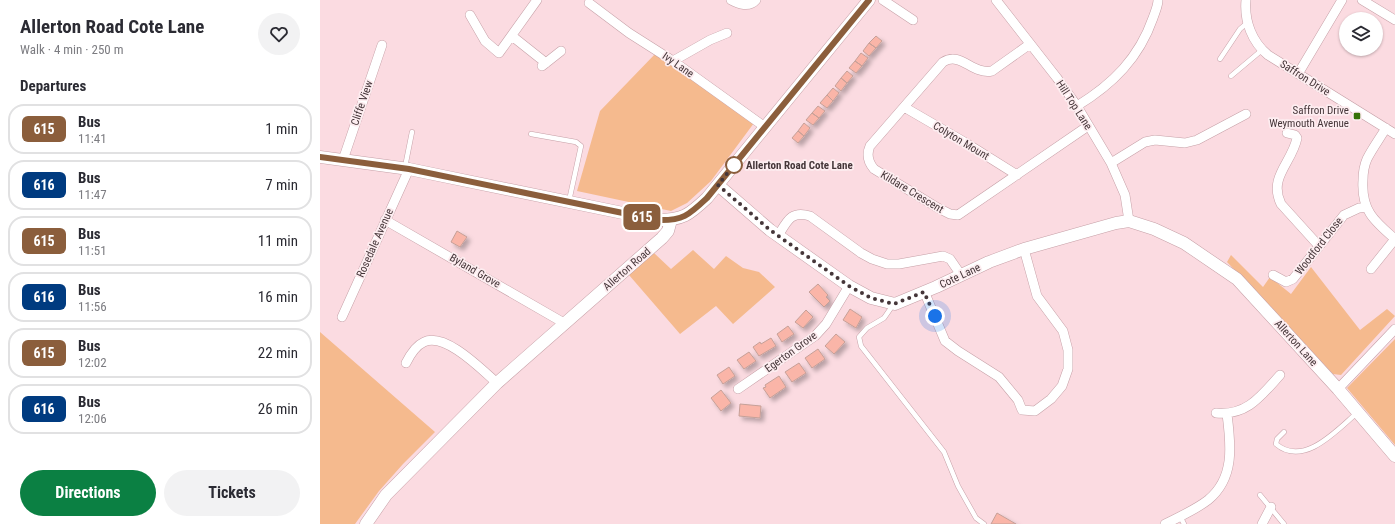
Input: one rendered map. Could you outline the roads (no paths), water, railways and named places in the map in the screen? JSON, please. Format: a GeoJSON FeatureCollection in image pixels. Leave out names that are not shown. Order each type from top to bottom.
{"type":"FeatureCollection","features":[{"type":"Feature","properties":{"kind":"street"},"geometry":{"type":"LineString","coordinates":[[470,15],[485,42],[499,53],[537,0]]}},
{"type":"Feature","properties":{"kind":"street"},"geometry":{"type":"LineString","coordinates":[[731,0],[745,5],[756,0]]}},
{"type":"Feature","properties":{"kind":"street"},"geometry":{"type":"LineString","coordinates":[[320,157],[407,169],[657,220],[671,220],[680,218],[689,214],[707,198],[869,0]]}},
{"type":"Feature","properties":{"kind":"street"},"geometry":{"type":"LineString","coordinates":[[884,0],[913,20]]}},
{"type":"Feature","properties":{"kind":"street","name":"Hill Top Lane"},"geometry":{"type":"LineString","coordinates":[[996,0],[1077,106],[1111,163],[1125,195],[1129,221]]}},
{"type":"Feature","properties":{"kind":"street"},"geometry":{"type":"LineString","coordinates":[[1077,106],[1108,85],[1128,63],[1149,28],[1158,0]]}},
{"type":"Feature","properties":{"kind":"street","name":"Saffron Drive"},"geometry":{"type":"LineString","coordinates":[[1246,0],[1245,8],[1247,23],[1262,50],[1395,134]]}},
{"type":"Feature","properties":{"kind":"street"},"geometry":{"type":"LineString","coordinates":[[1298,74],[1342,0]]}},
{"type":"Feature","properties":{"kind":"street"},"geometry":{"type":"LineString","coordinates":[[1362,0],[1395,20]]}},
{"type":"Feature","properties":{"kind":"street","name":"Ivy Lane"},"geometry":{"type":"LineString","coordinates":[[589,4],[629,33],[673,61],[765,127]]}},
{"type":"Feature","properties":{"kind":"street"},"geometry":{"type":"LineString","coordinates":[[673,61],[710,40],[727,33]]}},
{"type":"Feature","properties":{"kind":"street"},"geometry":{"type":"LineString","coordinates":[[512,36],[544,65],[561,51]]}},
{"type":"Feature","properties":{"kind":"street","name":"Kildare Crescent"},"geometry":{"type":"LineString","coordinates":[[1030,44],[992,71],[988,72],[979,71],[956,59],[946,60],[940,64],[870,146],[868,153],[869,162],[874,169],[938,208],[953,215],[961,214],[1088,126]]}},
{"type":"Feature","properties":{"kind":"street","name":"Cliffe View"},"geometry":{"type":"LineString","coordinates":[[343,160],[382,45]]}},
{"type":"Feature","properties":{"kind":"street","name":"Colyton Mount"},"geometry":{"type":"LineString","coordinates":[[904,107],[966,142],[1017,175]]}},
{"type":"Feature","properties":{"kind":"street"},"geometry":{"type":"LineString","coordinates":[[1111,163],[1145,142],[1155,140],[1185,143],[1197,140],[1246,114]]}},
{"type":"Feature","properties":{"kind":"street"},"geometry":{"type":"LineString","coordinates":[[1371,269],[1395,239],[1378,224],[1366,207],[1362,187],[1364,168],[1367,160],[1386,128]]}},
{"type":"Feature","properties":{"kind":"street"},"geometry":{"type":"LineString","coordinates":[[1287,133],[1295,135],[1297,138],[1293,152],[1284,166],[1278,180],[1279,199],[1281,204],[1319,246]]}},
{"type":"Feature","properties":{"kind":"street","name":"Rosedale Avenue"},"geometry":{"type":"LineString","coordinates":[[342,317],[407,169]]}},
{"type":"Feature","properties":{"kind":"street"},"geometry":{"type":"LineString","coordinates":[[718,185],[778,236],[849,286],[871,298],[894,304]]}},
{"type":"Feature","properties":{"kind":"street","name":"Woodford Close"},"geometry":{"type":"LineString","coordinates":[[1273,275],[1286,282],[1293,279],[1344,214],[1366,207]]}},
{"type":"Feature","properties":{"kind":"street"},"geometry":{"type":"LineString","coordinates":[[778,236],[788,220],[796,214],[803,213],[810,216],[861,253],[872,259],[887,264],[899,264],[943,256],[950,259],[961,275]]}},
{"type":"Feature","properties":{"kind":"street","name":"Byland Grove"},"geometry":{"type":"LineString","coordinates":[[385,220],[564,324]]}},
{"type":"Feature","properties":{"kind":"street","name":"Allerton Road"},"geometry":{"type":"LineString","coordinates":[[366,524],[386,495],[418,461],[497,383],[662,238],[668,231],[671,220]]}},
{"type":"Feature","properties":{"kind":"street","name":"Cote Lane"},"geometry":{"type":"LineString","coordinates":[[894,304],[989,262],[1024,249],[1116,223],[1129,221],[1154,229],[1184,243]]}},
{"type":"Feature","properties":{"kind":"street","name":"Allerton Lane"},"geometry":{"type":"LineString","coordinates":[[1184,243],[1237,279],[1338,389],[1395,456]]}},
{"type":"Feature","properties":{"kind":"street"},"geometry":{"type":"LineString","coordinates":[[924,292],[945,341],[999,377],[1018,400],[1022,410],[1035,411],[1051,399],[1062,386],[1068,369],[1068,350],[1063,331],[1037,296],[1024,249]]}},
{"type":"Feature","properties":{"kind":"street","name":"Egerton Grove"},"geometry":{"type":"LineString","coordinates":[[738,389],[815,336],[826,324],[849,286]]}},
{"type":"Feature","properties":{"kind":"street"},"geometry":{"type":"LineString","coordinates":[[1338,389],[1395,329]]}},
{"type":"Feature","properties":{"kind":"street"},"geometry":{"type":"LineString","coordinates":[[406,363],[413,350],[423,342],[432,339],[453,347],[497,383]]}},
{"type":"Feature","properties":{"kind":"street"},"geometry":{"type":"LineString","coordinates":[[1216,413],[1227,414],[1249,407],[1263,395],[1280,375]]}},
{"type":"Feature","properties":{"kind":"street"},"geometry":{"type":"LineString","coordinates":[[1165,524],[1182,520],[1207,501],[1224,478],[1231,450],[1227,414]]}},
{"type":"Feature","properties":{"kind":"street"},"geometry":{"type":"LineString","coordinates":[[1262,524],[1271,507]]}},
{"type":"Feature","properties":{"kind":"lane"},"geometry":{"type":"LineString","coordinates":[[1220,60],[1240,29],[1247,23]]}},
{"type":"Feature","properties":{"kind":"lane"},"geometry":{"type":"LineString","coordinates":[[1231,76],[1262,50]]}},
{"type":"Feature","properties":{"kind":"lane"},"geometry":{"type":"LineString","coordinates":[[407,169],[412,132]]}},
{"type":"Feature","properties":{"kind":"lane"},"geometry":{"type":"LineString","coordinates":[[531,134],[580,144],[581,146],[569,201]]}},
{"type":"Feature","properties":{"kind":"lane"},"geometry":{"type":"LineString","coordinates":[[894,304],[884,318],[867,328],[859,338],[861,346],[944,452],[958,486],[976,518],[984,524]]}},
{"type":"Feature","properties":{"kind":"lane"},"geometry":{"type":"LineString","coordinates":[[1284,432],[1277,439],[1276,444],[1281,449],[1287,451],[1308,450],[1315,448],[1358,412]]}},
{"type":"Feature","properties":{"kind":"lane"},"geometry":{"type":"LineString","coordinates":[[1260,495],[1284,524]]}},
{"type":"Feature","properties":{"kind":"place","name":"Saffron Drive Weymouth Avenue"},"geometry":{"type":"Point","coordinates":[1357,116]}},
{"type":"Feature","properties":{"kind":"place","name":"Allerton Road Cote Lane"},"geometry":{"type":"Point","coordinates":[734,165]}}]}
